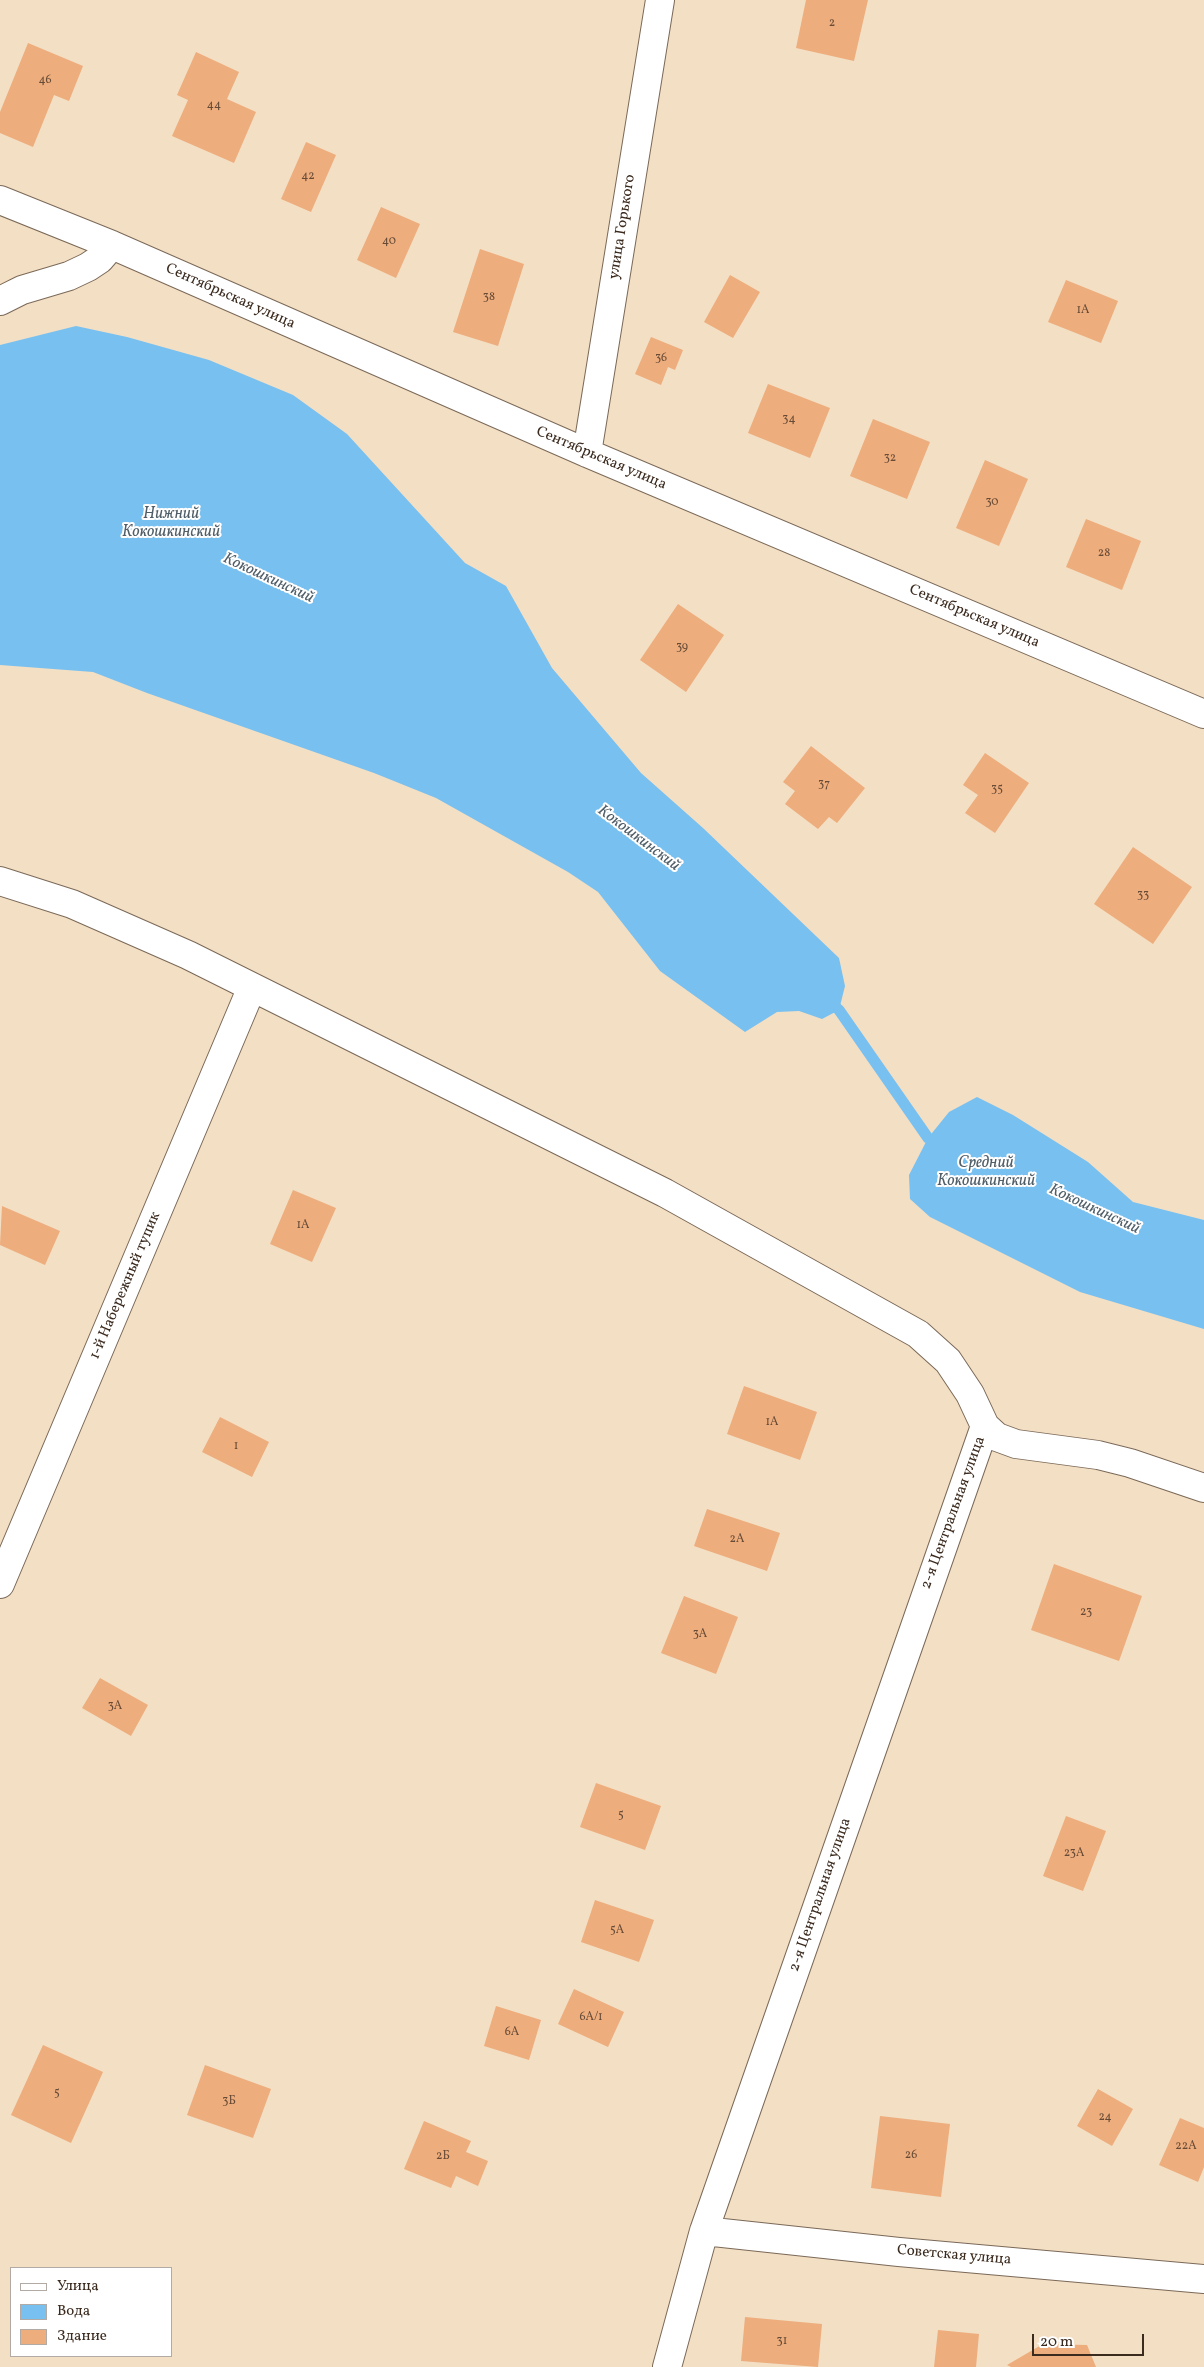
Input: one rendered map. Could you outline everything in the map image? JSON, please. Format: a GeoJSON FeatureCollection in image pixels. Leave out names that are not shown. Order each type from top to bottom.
{"type":"FeatureCollection","features":[{"type":"Feature","properties":{"kind":"street","name":"улица Горького"},"geometry":{"type":"LineString","coordinates":[[587,453],[660,0]]}},
{"type":"Feature","properties":{"kind":"street","name":"Сентябрьская улица"},"geometry":{"type":"LineString","coordinates":[[0,200],[112,246],[587,453],[1204,714]]}},
{"type":"Feature","properties":{"kind":"street"},"geometry":{"type":"LineString","coordinates":[[0,301],[22,290],[69,276],[88,267],[100,259],[112,246]]}},
{"type":"Feature","properties":{"kind":"street"},"geometry":{"type":"LineString","coordinates":[[0,881],[72,904],[188,955],[664,1193],[918,1334],[948,1361],[970,1394],[985,1426],[997,1437],[1016,1444],[1098,1455],[1130,1463],[1204,1488]]}},
{"type":"Feature","properties":{"kind":"street","name":"1-й Набережный тупик"},"geometry":{"type":"LineString","coordinates":[[0,1584],[252,987]]}},
{"type":"Feature","properties":{"kind":"street","name":"2-я Центральная улица"},"geometry":{"type":"LineString","coordinates":[[668,2367],[704,2231],[985,1426]]}},
{"type":"Feature","properties":{"kind":"street","name":"Советская улица"},"geometry":{"type":"LineString","coordinates":[[704,2231],[899,2252],[1204,2279]]}},
{"type":"Feature","properties":{"kind":"water","name":"Нижний Кокошкинский"},"geometry":{"type":"Polygon","coordinates":[[[76,326],[127,337],[209,360],[293,395],[347,434],[465,563],[506,586],[552,668],[641,773],[703,828],[839,958],[845,986],[839,1010],[822,1019],[799,1011],[777,1012],[745,1032],[660,971],[598,892],[568,872],[436,798],[374,773],[93,672],[0,665],[0,345],[76,326]]]}},
{"type":"Feature","properties":{"kind":"water","name":"Средний Кокошкинский"},"geometry":{"type":"Polygon","coordinates":[[[977,1097],[1013,1115],[1088,1162],[1133,1202],[1204,1220],[1204,1329],[1080,1292],[930,1217],[910,1199],[909,1175],[928,1138],[949,1112],[977,1097]]]}},
{"type":"Feature","properties":{"kind":"building"},"geometry":{"type":"Polygon","coordinates":[[[806,0],[868,0],[854,61],[796,48],[806,0]]]}},
{"type":"Feature","properties":{"kind":"building"},"geometry":{"type":"Polygon","coordinates":[[[28,43],[83,66],[69,101],[54,95],[33,147],[0,133],[0,112],[28,43]]]}},
{"type":"Feature","properties":{"kind":"building"},"geometry":{"type":"Polygon","coordinates":[[[196,52],[239,72],[227,99],[256,112],[234,163],[172,136],[188,100],[177,95],[196,52]]]}},
{"type":"Feature","properties":{"kind":"building"},"geometry":{"type":"Polygon","coordinates":[[[306,142],[336,155],[311,212],[281,199],[306,142]]]}},
{"type":"Feature","properties":{"kind":"building"},"geometry":{"type":"Polygon","coordinates":[[[381,207],[420,224],[396,278],[357,260],[381,207]]]}},
{"type":"Feature","properties":{"kind":"building"},"geometry":{"type":"Polygon","coordinates":[[[480,249],[524,264],[498,346],[453,332],[480,249]]]}},
{"type":"Feature","properties":{"kind":"building"},"geometry":{"type":"Polygon","coordinates":[[[730,275],[760,292],[733,338],[704,322],[730,275]]]}},
{"type":"Feature","properties":{"kind":"building"},"geometry":{"type":"Polygon","coordinates":[[[1066,280],[1118,301],[1101,343],[1048,322],[1066,280]]]}},
{"type":"Feature","properties":{"kind":"building"},"geometry":{"type":"Polygon","coordinates":[[[651,337],[683,350],[675,370],[668,367],[661,385],[635,374],[651,337]]]}},
{"type":"Feature","properties":{"kind":"building"},"geometry":{"type":"Polygon","coordinates":[[[768,384],[830,408],[810,458],[748,433],[768,384]]]}},
{"type":"Feature","properties":{"kind":"building"},"geometry":{"type":"Polygon","coordinates":[[[873,419],[930,442],[907,499],[850,476],[873,419]]]}},
{"type":"Feature","properties":{"kind":"building"},"geometry":{"type":"Polygon","coordinates":[[[985,460],[1028,479],[999,546],[956,528],[985,460]]]}},
{"type":"Feature","properties":{"kind":"building"},"geometry":{"type":"Polygon","coordinates":[[[1086,519],[1141,541],[1122,590],[1066,567],[1086,519]]]}},
{"type":"Feature","properties":{"kind":"building"},"geometry":{"type":"Polygon","coordinates":[[[678,604],[724,635],[686,692],[640,660],[678,604]]]}},
{"type":"Feature","properties":{"kind":"building"},"geometry":{"type":"Polygon","coordinates":[[[811,746],[865,788],[837,823],[829,817],[818,829],[785,804],[795,791],[783,782],[811,746]]]}},
{"type":"Feature","properties":{"kind":"building"},"geometry":{"type":"Polygon","coordinates":[[[985,753],[1029,783],[995,833],[965,813],[978,795],[963,785],[985,753]]]}},
{"type":"Feature","properties":{"kind":"building"},"geometry":{"type":"Polygon","coordinates":[[[1133,847],[1192,887],[1153,944],[1094,904],[1133,847]]]}},
{"type":"Feature","properties":{"kind":"building"},"geometry":{"type":"Polygon","coordinates":[[[293,1190],[336,1208],[312,1262],[270,1244],[293,1190]]]}},
{"type":"Feature","properties":{"kind":"building"},"geometry":{"type":"Polygon","coordinates":[[[2,1206],[60,1231],[45,1265],[0,1245],[2,1206]]]}},
{"type":"Feature","properties":{"kind":"building"},"geometry":{"type":"Polygon","coordinates":[[[744,1386],[817,1412],[800,1460],[727,1434],[744,1386]]]}},
{"type":"Feature","properties":{"kind":"building"},"geometry":{"type":"Polygon","coordinates":[[[220,1417],[269,1442],[252,1477],[202,1452],[220,1417]]]}},
{"type":"Feature","properties":{"kind":"building"},"geometry":{"type":"Polygon","coordinates":[[[707,1509],[780,1533],[767,1571],[694,1546],[707,1509]]]}},
{"type":"Feature","properties":{"kind":"building"},"geometry":{"type":"Polygon","coordinates":[[[1054,1564],[1142,1596],[1119,1661],[1031,1630],[1054,1564]]]}},
{"type":"Feature","properties":{"kind":"building"},"geometry":{"type":"Polygon","coordinates":[[[684,1596],[738,1617],[716,1674],[661,1653],[684,1596]]]}},
{"type":"Feature","properties":{"kind":"building"},"geometry":{"type":"Polygon","coordinates":[[[100,1678],[148,1705],[131,1736],[82,1708],[100,1678]]]}},
{"type":"Feature","properties":{"kind":"building"},"geometry":{"type":"Polygon","coordinates":[[[596,1783],[661,1806],[645,1850],[580,1827],[596,1783]]]}},
{"type":"Feature","properties":{"kind":"building"},"geometry":{"type":"Polygon","coordinates":[[[1066,1816],[1106,1831],[1083,1891],[1043,1876],[1066,1816]]]}},
{"type":"Feature","properties":{"kind":"building"},"geometry":{"type":"Polygon","coordinates":[[[595,1900],[654,1920],[639,1962],[581,1942],[595,1900]]]}},
{"type":"Feature","properties":{"kind":"building"},"geometry":{"type":"Polygon","coordinates":[[[574,1989],[624,2012],[608,2047],[558,2024],[574,1989]]]}},
{"type":"Feature","properties":{"kind":"building"},"geometry":{"type":"Polygon","coordinates":[[[496,2006],[541,2020],[529,2060],[484,2046],[496,2006]]]}},
{"type":"Feature","properties":{"kind":"building"},"geometry":{"type":"Polygon","coordinates":[[[43,2045],[103,2072],[71,2143],[11,2115],[43,2045]]]}},
{"type":"Feature","properties":{"kind":"building"},"geometry":{"type":"Polygon","coordinates":[[[205,2065],[271,2089],[253,2138],[187,2115],[205,2065]]]}},
{"type":"Feature","properties":{"kind":"building"},"geometry":{"type":"Polygon","coordinates":[[[1098,2089],[1133,2109],[1112,2146],[1077,2126],[1098,2089]]]}},
{"type":"Feature","properties":{"kind":"building"},"geometry":{"type":"Polygon","coordinates":[[[880,2116],[950,2124],[941,2197],[871,2188],[880,2116]]]}},
{"type":"Feature","properties":{"kind":"building"},"geometry":{"type":"Polygon","coordinates":[[[1180,2118],[1204,2128],[1204,2167],[1198,2182],[1159,2165],[1180,2118]]]}},
{"type":"Feature","properties":{"kind":"building"},"geometry":{"type":"Polygon","coordinates":[[[424,2121],[471,2141],[466,2152],[488,2161],[478,2186],[456,2176],[451,2188],[404,2169],[424,2121]]]}},
{"type":"Feature","properties":{"kind":"building"},"geometry":{"type":"Polygon","coordinates":[[[745,2317],[822,2324],[818,2367],[741,2361],[745,2317]]]}},
{"type":"Feature","properties":{"kind":"building"},"geometry":{"type":"Polygon","coordinates":[[[938,2330],[979,2334],[976,2367],[934,2367],[938,2330]]]}},
{"type":"Feature","properties":{"kind":"building"},"geometry":{"type":"Polygon","coordinates":[[[1043,2344],[1087,2345],[1096,2367],[1011,2367],[1007,2365],[1043,2344]]]}},
{"type":"Feature","properties":{"kind":"waterway","name":"Кокошкинский"},"geometry":{"type":"LineString","coordinates":[[827,1000],[839,1010],[928,1138],[941,1145]]}}]}
